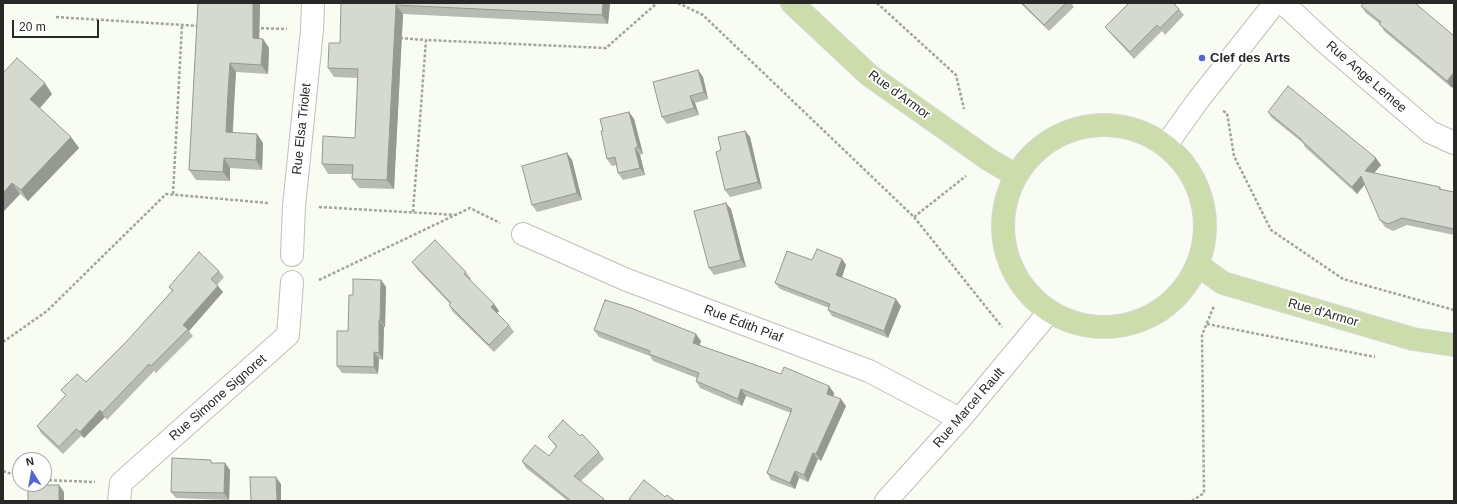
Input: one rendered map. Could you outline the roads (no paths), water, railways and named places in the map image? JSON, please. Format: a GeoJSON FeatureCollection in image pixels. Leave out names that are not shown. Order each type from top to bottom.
{"type":"FeatureCollection","features":[{"type":"Feature","properties":{"kind":"main road","name":"Rue d'Armor"},"geometry":{"type":"LineString","coordinates":[[792,3],[869,75],[988,159],[1015,175]]}},
{"type":"Feature","properties":{"kind":"main road"},"geometry":{"type":"LineString","coordinates":[[1101,124],[1135,128],[1166,144],[1189,169],[1203,199],[1206,233],[1198,265],[1184,291],[1161,310],[1134,323],[1105,328],[1076,324],[1049,312],[1026,292],[1010,265],[1002,235],[1004,204],[1015,175],[1037,148],[1067,131],[1101,124]]}},
{"type":"Feature","properties":{"kind":"main road","name":"Rue d'Armor"},"geometry":{"type":"LineString","coordinates":[[1198,265],[1223,283],[1413,339],[1454,345]]}},
{"type":"Feature","properties":{"kind":"street","name":"Rue Elsa Triolet"},"geometry":{"type":"LineString","coordinates":[[292,255],[294,206],[312,30],[313,3]]}},
{"type":"Feature","properties":{"kind":"street"},"geometry":{"type":"LineString","coordinates":[[1166,144],[1199,99],[1275,3]]}},
{"type":"Feature","properties":{"kind":"street","name":"Rue Ange Lemee"},"geometry":{"type":"LineString","coordinates":[[1283,3],[1326,43],[1430,132],[1454,143]]}},
{"type":"Feature","properties":{"kind":"street","name":"Rue Édith Piaf"},"geometry":{"type":"LineString","coordinates":[[523,234],[627,280],[869,371],[960,419]]}},
{"type":"Feature","properties":{"kind":"street","name":"Rue Simone Signoret"},"geometry":{"type":"LineString","coordinates":[[120,492],[288,335],[291,288]]}},
{"type":"Feature","properties":{"kind":"street","name":"Rue Marcel Rault"},"geometry":{"type":"LineString","coordinates":[[886,501],[960,419],[1049,312]]}},
{"type":"Feature","properties":{"kind":"place","name":"Clef des Arts"},"geometry":{"type":"Point","coordinates":[1202,58]}}]}
